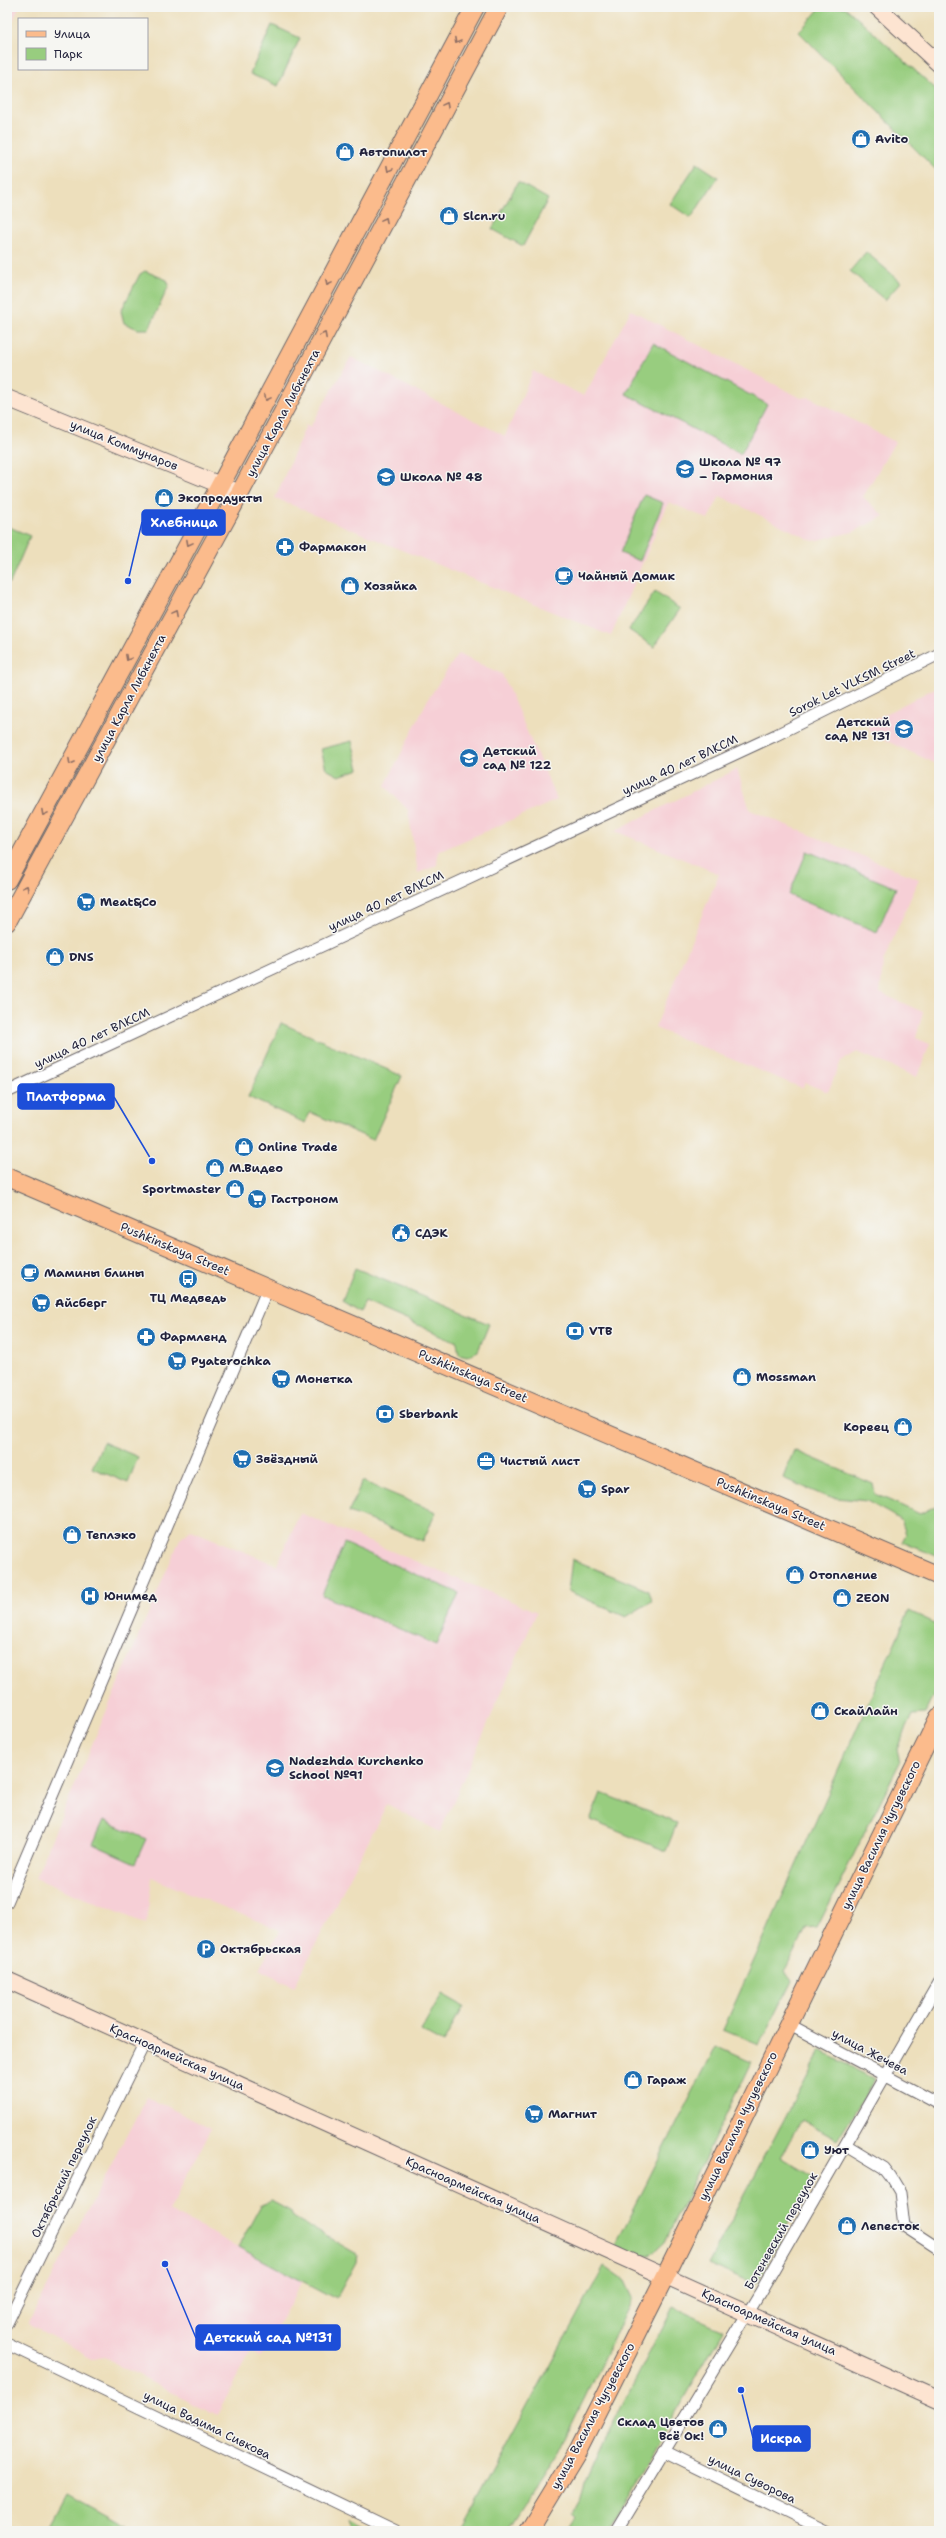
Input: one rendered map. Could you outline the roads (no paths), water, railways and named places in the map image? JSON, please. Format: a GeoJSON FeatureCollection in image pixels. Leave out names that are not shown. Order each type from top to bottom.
{"type":"FeatureCollection","features":[{"type":"Feature","properties":{"kind":"main road","name":"улица Карла Либкнехта"},"geometry":{"type":"LineString","coordinates":[[7,880],[221,484],[475,7]]}},
{"type":"Feature","properties":{"kind":"main road","name":"улица Карла Либкнехта"},"geometry":{"type":"LineString","coordinates":[[7,922],[240,493],[499,7]]}},
{"type":"Feature","properties":{"kind":"main road","name":"Pushkinskaya Street"},"geometry":{"type":"LineString","coordinates":[[7,1177],[939,1576]]}},
{"type":"Feature","properties":{"kind":"main road","name":"улица Василия Чугуевского"},"geometry":{"type":"LineString","coordinates":[[529,2531],[577,2452],[939,1717]]}},
{"type":"Feature","properties":{"kind":"street"},"geometry":{"type":"LineString","coordinates":[[877,7],[939,64]]}},
{"type":"Feature","properties":{"kind":"street","name":"улица Коммунаров"},"geometry":{"type":"LineString","coordinates":[[7,398],[240,493]]}},
{"type":"Feature","properties":{"kind":"street","name":"Sorok Let VLKSM Street"},"geometry":{"type":"LineString","coordinates":[[7,1092],[776,735],[939,654]]}},
{"type":"Feature","properties":{"kind":"street"},"geometry":{"type":"LineString","coordinates":[[7,1902],[268,1288]]}},
{"type":"Feature","properties":{"kind":"street","name":"Красноармейская улица"},"geometry":{"type":"LineString","coordinates":[[7,1980],[748,2312],[939,2400]]}},
{"type":"Feature","properties":{"kind":"street","name":"Ботеневский переулок"},"geometry":{"type":"LineString","coordinates":[[616,2531],[748,2312],[887,2076],[939,1982]]}},
{"type":"Feature","properties":{"kind":"street","name":"улица Жечева"},"geometry":{"type":"LineString","coordinates":[[788,2024],[939,2104]]}},
{"type":"Feature","properties":{"kind":"street","name":"Октябрьский переулок"},"geometry":{"type":"LineString","coordinates":[[7,2323],[145,2042]]}},
{"type":"Feature","properties":{"kind":"street"},"geometry":{"type":"LineString","coordinates":[[846,2145],[884,2168],[900,2192],[904,2226],[939,2249]]}},
{"type":"Feature","properties":{"kind":"street","name":"улица Вадима Сивкова"},"geometry":{"type":"LineString","coordinates":[[7,2344],[396,2531]]}},
{"type":"Feature","properties":{"kind":"street","name":"улица Суворова"},"geometry":{"type":"LineString","coordinates":[[664,2451],[828,2531]]}},
{"type":"Feature","properties":{"kind":"place","name":"Avito"},"geometry":{"type":"Point","coordinates":[861,139]}},
{"type":"Feature","properties":{"kind":"place","name":"Автопилот"},"geometry":{"type":"Point","coordinates":[345,152]}},
{"type":"Feature","properties":{"kind":"place","name":"Slcn.ru"},"geometry":{"type":"Point","coordinates":[449,216]}},
{"type":"Feature","properties":{"kind":"place","name":"Школа № 97 – Гармония"},"geometry":{"type":"Point","coordinates":[685,469]}},
{"type":"Feature","properties":{"kind":"place","name":"Школа № 48"},"geometry":{"type":"Point","coordinates":[386,477]}},
{"type":"Feature","properties":{"kind":"place","name":"Экопродукты"},"geometry":{"type":"Point","coordinates":[164,498]}},
{"type":"Feature","properties":{"kind":"place","name":"Фармакон"},"geometry":{"type":"Point","coordinates":[285,547]}},
{"type":"Feature","properties":{"kind":"place","name":"Чайный Домик"},"geometry":{"type":"Point","coordinates":[564,576]}},
{"type":"Feature","properties":{"kind":"place","name":"Хлебница"},"geometry":{"type":"Point","coordinates":[128,581]}},
{"type":"Feature","properties":{"kind":"place","name":"Хозяйка"},"geometry":{"type":"Point","coordinates":[350,586]}},
{"type":"Feature","properties":{"kind":"place","name":"Детский сад № 131"},"geometry":{"type":"Point","coordinates":[904,729]}},
{"type":"Feature","properties":{"kind":"place","name":"Детский сад № 122"},"geometry":{"type":"Point","coordinates":[469,758]}},
{"type":"Feature","properties":{"kind":"place","name":"Meat&Co"},"geometry":{"type":"Point","coordinates":[86,902]}},
{"type":"Feature","properties":{"kind":"place","name":"DNS"},"geometry":{"type":"Point","coordinates":[55,957]}},
{"type":"Feature","properties":{"kind":"place","name":"Online Trade"},"geometry":{"type":"Point","coordinates":[244,1147]}},
{"type":"Feature","properties":{"kind":"place","name":"Платформа"},"geometry":{"type":"Point","coordinates":[152,1161]}},
{"type":"Feature","properties":{"kind":"place","name":"М.Видео"},"geometry":{"type":"Point","coordinates":[215,1168]}},
{"type":"Feature","properties":{"kind":"place","name":"Sportmaster"},"geometry":{"type":"Point","coordinates":[235,1189]}},
{"type":"Feature","properties":{"kind":"place","name":"Гастроном"},"geometry":{"type":"Point","coordinates":[257,1199]}},
{"type":"Feature","properties":{"kind":"place","name":"СДЭК"},"geometry":{"type":"Point","coordinates":[401,1233]}},
{"type":"Feature","properties":{"kind":"place","name":"Мамины блины"},"geometry":{"type":"Point","coordinates":[30,1273]}},
{"type":"Feature","properties":{"kind":"place","name":"ТЦ Медведь"},"geometry":{"type":"Point","coordinates":[188,1279]}},
{"type":"Feature","properties":{"kind":"place","name":"Айсберг"},"geometry":{"type":"Point","coordinates":[41,1303]}},
{"type":"Feature","properties":{"kind":"place","name":"VTB"},"geometry":{"type":"Point","coordinates":[575,1331]}},
{"type":"Feature","properties":{"kind":"place","name":"Фармленд"},"geometry":{"type":"Point","coordinates":[146,1337]}},
{"type":"Feature","properties":{"kind":"place","name":"Pyaterochka"},"geometry":{"type":"Point","coordinates":[177,1361]}},
{"type":"Feature","properties":{"kind":"place","name":"Mossman"},"geometry":{"type":"Point","coordinates":[742,1377]}},
{"type":"Feature","properties":{"kind":"place","name":"Монетка"},"geometry":{"type":"Point","coordinates":[281,1379]}},
{"type":"Feature","properties":{"kind":"place","name":"Sberbank"},"geometry":{"type":"Point","coordinates":[385,1414]}},
{"type":"Feature","properties":{"kind":"place","name":"Кореец"},"geometry":{"type":"Point","coordinates":[903,1427]}},
{"type":"Feature","properties":{"kind":"place","name":"Звёздный"},"geometry":{"type":"Point","coordinates":[242,1459]}},
{"type":"Feature","properties":{"kind":"place","name":"Чистый лист"},"geometry":{"type":"Point","coordinates":[486,1461]}},
{"type":"Feature","properties":{"kind":"place","name":"Spar"},"geometry":{"type":"Point","coordinates":[587,1489]}},
{"type":"Feature","properties":{"kind":"place","name":"Теплэко"},"geometry":{"type":"Point","coordinates":[72,1535]}},
{"type":"Feature","properties":{"kind":"place","name":"Отопление"},"geometry":{"type":"Point","coordinates":[795,1575]}},
{"type":"Feature","properties":{"kind":"place","name":"Юнимед"},"geometry":{"type":"Point","coordinates":[90,1596]}},
{"type":"Feature","properties":{"kind":"place","name":"ZEON"},"geometry":{"type":"Point","coordinates":[842,1598]}},
{"type":"Feature","properties":{"kind":"place","name":"СкайЛайн"},"geometry":{"type":"Point","coordinates":[820,1711]}},
{"type":"Feature","properties":{"kind":"place","name":"Nadezhda Kurchenko School №91"},"geometry":{"type":"Point","coordinates":[275,1768]}},
{"type":"Feature","properties":{"kind":"place","name":"Октябрьская"},"geometry":{"type":"Point","coordinates":[206,1949]}},
{"type":"Feature","properties":{"kind":"place","name":"Гараж"},"geometry":{"type":"Point","coordinates":[633,2080]}},
{"type":"Feature","properties":{"kind":"place","name":"Магнит"},"geometry":{"type":"Point","coordinates":[534,2114]}},
{"type":"Feature","properties":{"kind":"place","name":"Уют"},"geometry":{"type":"Point","coordinates":[810,2150]}},
{"type":"Feature","properties":{"kind":"place","name":"Лепесток"},"geometry":{"type":"Point","coordinates":[847,2226]}},
{"type":"Feature","properties":{"kind":"place","name":"Детский сад №131"},"geometry":{"type":"Point","coordinates":[165,2264]}},
{"type":"Feature","properties":{"kind":"place","name":"Искра"},"geometry":{"type":"Point","coordinates":[741,2390]}},
{"type":"Feature","properties":{"kind":"place","name":"Склад Цветов Всё Ок!"},"geometry":{"type":"Point","coordinates":[718,2429]}}]}
